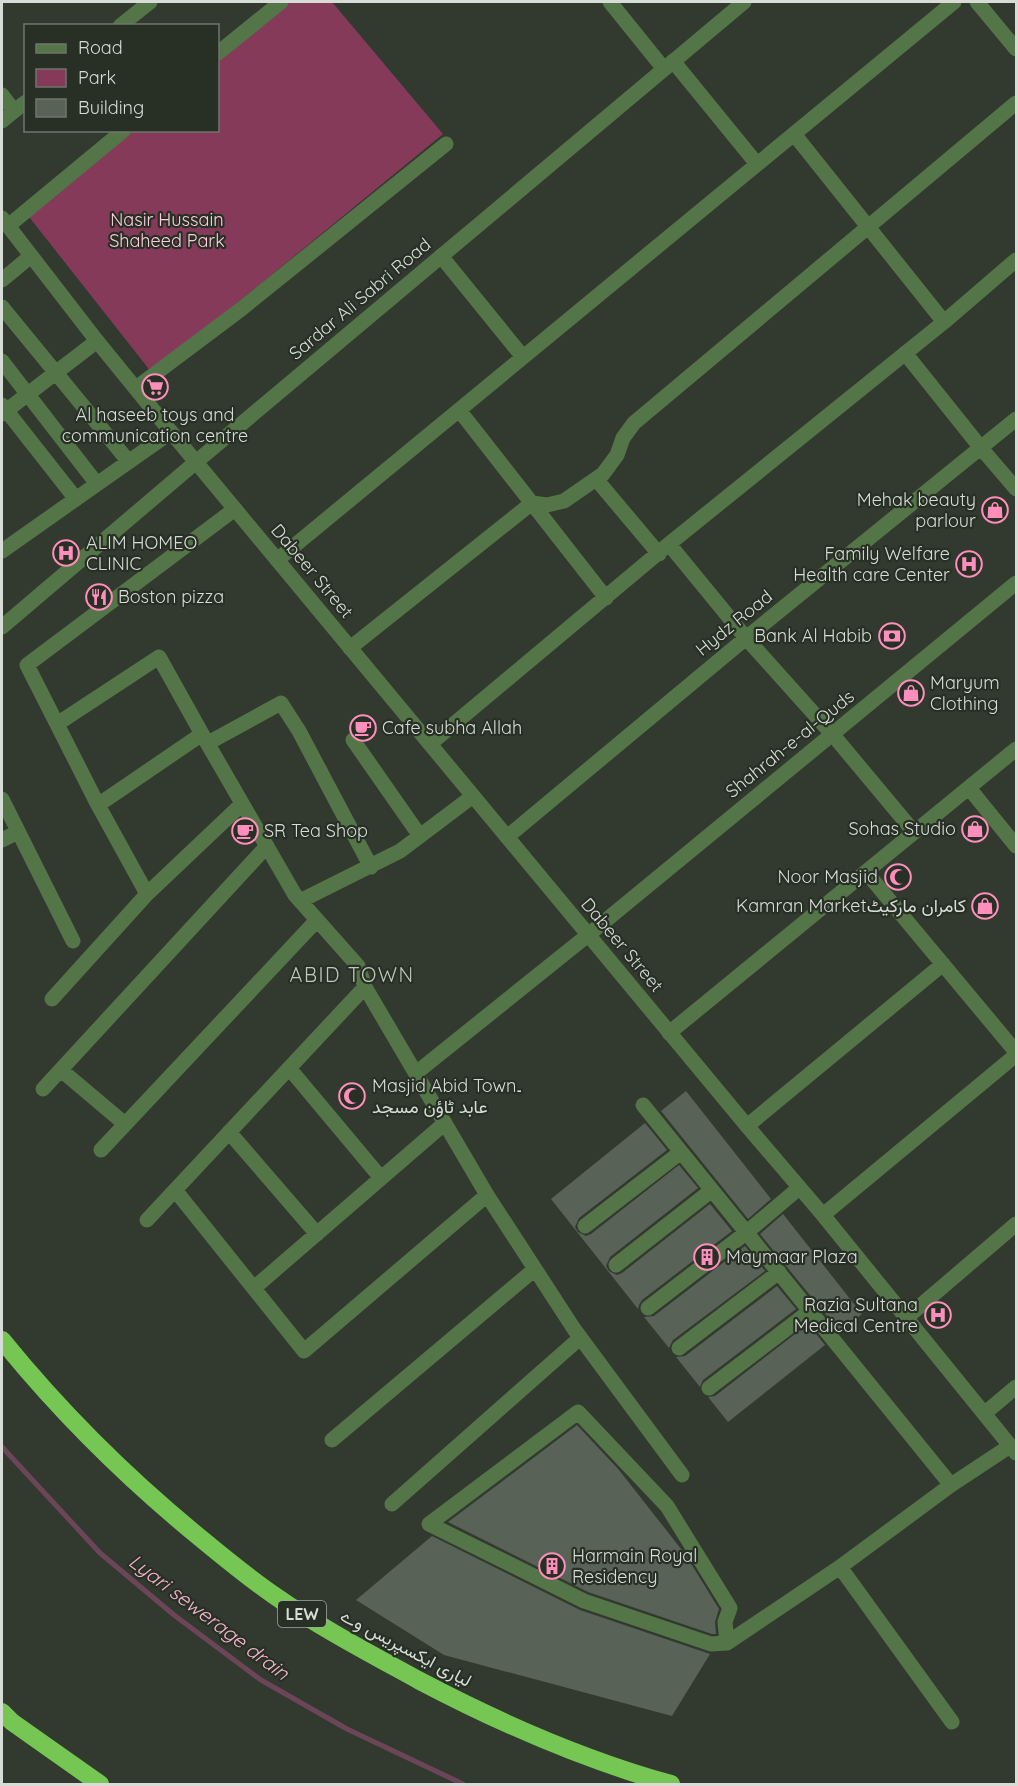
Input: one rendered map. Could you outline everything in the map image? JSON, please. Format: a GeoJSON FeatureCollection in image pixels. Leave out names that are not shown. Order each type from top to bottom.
{"type":"FeatureCollection","features":[{"type":"Feature","properties":{"kind":"highway","name":"لیاری ایکسپریس وے"},"geometry":{"type":"LineString","coordinates":[[2,1340],[74,1422],[127,1475],[191,1531],[274,1596],[318,1625],[459,1701],[558,1746],[671,1785]]}},
{"type":"Feature","properties":{"kind":"highway"},"geometry":{"type":"LineString","coordinates":[[2,1712],[12,1722],[100,1785]]}},
{"type":"Feature","properties":{"kind":"street"},"geometry":{"type":"LineString","coordinates":[[122,24],[150,2]]}},
{"type":"Feature","properties":{"kind":"street"},"geometry":{"type":"LineString","coordinates":[[219,52],[281,2]]}},
{"type":"Feature","properties":{"kind":"street"},"geometry":{"type":"LineString","coordinates":[[610,2],[757,164]]}},
{"type":"Feature","properties":{"kind":"street","name":"Sardar Ali Sabri Road"},"geometry":{"type":"LineString","coordinates":[[2,627],[744,2]]}},
{"type":"Feature","properties":{"kind":"street"},"geometry":{"type":"LineString","coordinates":[[277,560],[954,2]]}},
{"type":"Feature","properties":{"kind":"street"},"geometry":{"type":"LineString","coordinates":[[977,2],[1017,49]]}},
{"type":"Feature","properties":{"kind":"street"},"geometry":{"type":"LineString","coordinates":[[2,95],[20,106],[2,121]]}},
{"type":"Feature","properties":{"kind":"street"},"geometry":{"type":"LineString","coordinates":[[350,648],[532,503],[547,505],[564,501],[603,474],[617,455],[623,438],[634,423],[1017,103]]}},
{"type":"Feature","properties":{"kind":"street"},"geometry":{"type":"LineString","coordinates":[[5,222],[121,132]]}},
{"type":"Feature","properties":{"kind":"street"},"geometry":{"type":"LineString","coordinates":[[794,134],[944,322]]}},
{"type":"Feature","properties":{"kind":"street"},"geometry":{"type":"LineString","coordinates":[[136,388],[240,310],[446,144]]}},
{"type":"Feature","properties":{"kind":"street","name":"Dabeer Street"},"geometry":{"type":"LineString","coordinates":[[5,222],[97,341],[235,510],[823,1215],[1013,1449]]}},
{"type":"Feature","properties":{"kind":"street"},"geometry":{"type":"LineString","coordinates":[[2,280],[31,256]]}},
{"type":"Feature","properties":{"kind":"street"},"geometry":{"type":"LineString","coordinates":[[441,256],[523,357]]}},
{"type":"Feature","properties":{"kind":"street"},"geometry":{"type":"LineString","coordinates":[[430,744],[1017,260]]}},
{"type":"Feature","properties":{"kind":"street"},"geometry":{"type":"LineString","coordinates":[[2,307],[129,462]]}},
{"type":"Feature","properties":{"kind":"street"},"geometry":{"type":"LineString","coordinates":[[76,499],[3,410],[97,341]]}},
{"type":"Feature","properties":{"kind":"street"},"geometry":{"type":"LineString","coordinates":[[905,353],[1017,489]]}},
{"type":"Feature","properties":{"kind":"street"},"geometry":{"type":"LineString","coordinates":[[2,361],[97,484]]}},
{"type":"Feature","properties":{"kind":"street"},"geometry":{"type":"LineString","coordinates":[[459,410],[606,598]]}},
{"type":"Feature","properties":{"kind":"street","name":"Hydz Road"},"geometry":{"type":"LineString","coordinates":[[507,837],[746,638],[1017,418]]}},
{"type":"Feature","properties":{"kind":"street"},"geometry":{"type":"LineString","coordinates":[[2,551],[171,432]]}},
{"type":"Feature","properties":{"kind":"street"},"geometry":{"type":"LineString","coordinates":[[596,479],[746,638],[833,735],[914,832]]}},
{"type":"Feature","properties":{"kind":"street"},"geometry":{"type":"LineString","coordinates":[[147,894],[98,805],[27,665],[235,510]]}},
{"type":"Feature","properties":{"kind":"street","name":"Shahrah-e-al-Quds"},"geometry":{"type":"LineString","coordinates":[[416,1073],[1017,583]]}},
{"type":"Feature","properties":{"kind":"street"},"geometry":{"type":"LineString","coordinates":[[57,724],[159,657],[295,895],[358,966],[365,987],[487,1195],[580,1338],[682,1475]]}},
{"type":"Feature","properties":{"kind":"street"},"geometry":{"type":"LineString","coordinates":[[98,805],[205,739],[280,703],[299,731],[371,867]]}},
{"type":"Feature","properties":{"kind":"street"},"geometry":{"type":"LineString","coordinates":[[352,740],[420,836]]}},
{"type":"Feature","properties":{"kind":"street"},"geometry":{"type":"LineString","coordinates":[[669,1033],[1017,749]]}},
{"type":"Feature","properties":{"kind":"street"},"geometry":{"type":"LineString","coordinates":[[969,788],[1017,846]]}},
{"type":"Feature","properties":{"kind":"street"},"geometry":{"type":"LineString","coordinates":[[300,901],[400,851],[473,796]]}},
{"type":"Feature","properties":{"kind":"street"},"geometry":{"type":"LineString","coordinates":[[2,799],[74,941]]}},
{"type":"Feature","properties":{"kind":"street"},"geometry":{"type":"LineString","coordinates":[[52,999],[147,894],[242,804]]}},
{"type":"Feature","properties":{"kind":"street"},"geometry":{"type":"LineString","coordinates":[[2,840],[18,832]]}},
{"type":"Feature","properties":{"kind":"street"},"geometry":{"type":"LineString","coordinates":[[43,1089],[267,846]]}},
{"type":"Feature","properties":{"kind":"street"},"geometry":{"type":"LineString","coordinates":[[823,1215],[1017,1053],[866,872]]}},
{"type":"Feature","properties":{"kind":"street"},"geometry":{"type":"LineString","coordinates":[[101,1150],[317,920]]}},
{"type":"Feature","properties":{"kind":"street"},"geometry":{"type":"LineString","coordinates":[[747,1126],[943,964]]}},
{"type":"Feature","properties":{"kind":"street"},"geometry":{"type":"LineString","coordinates":[[147,1220],[365,987]]}},
{"type":"Feature","properties":{"kind":"street"},"geometry":{"type":"LineString","coordinates":[[289,1068],[381,1178]]}},
{"type":"Feature","properties":{"kind":"street"},"geometry":{"type":"LineString","coordinates":[[61,1070],[125,1124]]}},
{"type":"Feature","properties":{"kind":"street"},"geometry":{"type":"LineString","coordinates":[[643,1105],[951,1485]]}},
{"type":"Feature","properties":{"kind":"street"},"geometry":{"type":"LineString","coordinates":[[254,1288],[445,1123]]}},
{"type":"Feature","properties":{"kind":"street"},"geometry":{"type":"LineString","coordinates":[[229,1132],[316,1234]]}},
{"type":"Feature","properties":{"kind":"street"},"geometry":{"type":"LineString","coordinates":[[585,1226],[681,1152]]}},
{"type":"Feature","properties":{"kind":"street"},"geometry":{"type":"LineString","coordinates":[[648,1308],[747,1232],[799,1188]]}},
{"type":"Feature","properties":{"kind":"street"},"geometry":{"type":"LineString","coordinates":[[175,1190],[304,1351],[487,1195]]}},
{"type":"Feature","properties":{"kind":"street"},"geometry":{"type":"LineString","coordinates":[[616,1265],[712,1190]]}},
{"type":"Feature","properties":{"kind":"street"},"geometry":{"type":"LineString","coordinates":[[906,1318],[1017,1224]]}},
{"type":"Feature","properties":{"kind":"street"},"geometry":{"type":"LineString","coordinates":[[332,1440],[535,1269]]}},
{"type":"Feature","properties":{"kind":"street"},"geometry":{"type":"LineString","coordinates":[[679,1348],[779,1272]]}},
{"type":"Feature","properties":{"kind":"street"},"geometry":{"type":"LineString","coordinates":[[709,1388],[810,1311]]}},
{"type":"Feature","properties":{"kind":"street"},"geometry":{"type":"LineString","coordinates":[[392,1504],[580,1338]]}},
{"type":"Feature","properties":{"kind":"street"},"geometry":{"type":"LineString","coordinates":[[985,1413],[1017,1387]]}},
{"type":"Feature","properties":{"kind":"street"},"geometry":{"type":"LineString","coordinates":[[727,1643],[725,1622],[730,1608],[667,1506],[578,1412],[429,1524],[584,1600],[711,1644],[727,1643],[840,1567],[951,1485],[1013,1449]]}},
{"type":"Feature","properties":{"kind":"street"},"geometry":{"type":"LineString","coordinates":[[840,1567],[952,1722]]}},
{"type":"Feature","properties":{"kind":"green space","name":"Nasir Hussain Shaheed Park"},"geometry":{"type":"Polygon","coordinates":[[[274,2],[332,2],[443,134],[152,373],[26,213],[122,132],[219,132],[219,49],[274,2]]]}},
{"type":"Feature","properties":{"kind":"building"},"geometry":{"type":"Polygon","coordinates":[[[686,1091],[771,1199],[748,1219],[661,1111],[686,1091]]]}},
{"type":"Feature","properties":{"kind":"building"},"geometry":{"type":"Polygon","coordinates":[[[645,1123],[667,1150],[579,1218],[575,1227],[578,1232],[586,1236],[591,1234],[679,1165],[698,1188],[610,1257],[606,1266],[609,1271],[617,1275],[622,1273],[710,1204],[732,1231],[642,1300],[638,1309],[551,1199],[645,1123]]]}},
{"type":"Feature","properties":{"kind":"building"},"geometry":{"type":"Polygon","coordinates":[[[783,1214],[862,1314],[840,1332],[760,1234],[783,1214]]]}},
{"type":"Feature","properties":{"kind":"building"},"geometry":{"type":"Polygon","coordinates":[[[745,1246],[765,1271],[673,1340],[669,1348],[644,1317],[654,1316],[745,1246]]]}},
{"type":"Feature","properties":{"kind":"building"},"geometry":{"type":"Polygon","coordinates":[[[777,1286],[796,1309],[703,1380],[700,1387],[676,1357],[685,1356],[777,1286]]]}},
{"type":"Feature","properties":{"kind":"building"},"geometry":{"type":"Polygon","coordinates":[[[808,1324],[825,1345],[728,1422],[708,1397],[715,1396],[808,1324]]]}},
{"type":"Feature","properties":{"kind":"building"},"geometry":{"type":"Polygon","coordinates":[[[577,1425],[619,1470],[685,1554],[719,1609],[715,1622],[716,1634],[588,1592],[448,1522],[577,1425]]]}},
{"type":"Feature","properties":{"kind":"building"},"geometry":{"type":"Polygon","coordinates":[[[432,1536],[580,1610],[710,1654],[672,1716],[444,1655],[356,1600],[432,1536]]]}},
{"type":"Feature","properties":{"kind":"waterway","name":"Lyari sewerage drain"},"geometry":{"type":"LineString","coordinates":[[2,1447],[100,1553],[174,1615],[261,1680],[347,1729],[463,1784]]}},
{"type":"Feature","properties":{"kind":"place","name":"Al haseeb toys and communication centre"},"geometry":{"type":"Point","coordinates":[155,387]}},
{"type":"Feature","properties":{"kind":"place","name":"Mehak beauty parlour"},"geometry":{"type":"Point","coordinates":[995,510]}},
{"type":"Feature","properties":{"kind":"place","name":"ALIM HOMEO CLINIC"},"geometry":{"type":"Point","coordinates":[66,553]}},
{"type":"Feature","properties":{"kind":"place","name":"Family Welfare Health care Center"},"geometry":{"type":"Point","coordinates":[969,564]}},
{"type":"Feature","properties":{"kind":"place","name":"Boston pizza"},"geometry":{"type":"Point","coordinates":[99,597]}},
{"type":"Feature","properties":{"kind":"place","name":"Bank Al Habib"},"geometry":{"type":"Point","coordinates":[892,636]}},
{"type":"Feature","properties":{"kind":"place","name":"Maryum Clothing"},"geometry":{"type":"Point","coordinates":[911,693]}},
{"type":"Feature","properties":{"kind":"place","name":"Cafe subha Allah"},"geometry":{"type":"Point","coordinates":[363,728]}},
{"type":"Feature","properties":{"kind":"place","name":"Sohas Studio"},"geometry":{"type":"Point","coordinates":[975,829]}},
{"type":"Feature","properties":{"kind":"place","name":"SR Tea Shop"},"geometry":{"type":"Point","coordinates":[245,831]}},
{"type":"Feature","properties":{"kind":"place","name":"Noor Masjid"},"geometry":{"type":"Point","coordinates":[898,877]}},
{"type":"Feature","properties":{"kind":"place","name":"Kamran Marketکامران مارکیٹ"},"geometry":{"type":"Point","coordinates":[985,906]}},
{"type":"Feature","properties":{"kind":"place","name":"Masjid Abid Town۔ عابد ٹاؤن مسجد"},"geometry":{"type":"Point","coordinates":[352,1096]}},
{"type":"Feature","properties":{"kind":"place","name":"Maymaar Plaza"},"geometry":{"type":"Point","coordinates":[707,1257]}},
{"type":"Feature","properties":{"kind":"place","name":"Razia Sultana Medical Centre"},"geometry":{"type":"Point","coordinates":[938,1315]}},
{"type":"Feature","properties":{"kind":"place","name":"Harmain Royal Residency"},"geometry":{"type":"Point","coordinates":[552,1566]}},
{"type":"Feature","properties":{"kind":"district","name":"ABID TOWN"},"geometry":{"type":"Point","coordinates":[352,975]}}]}
